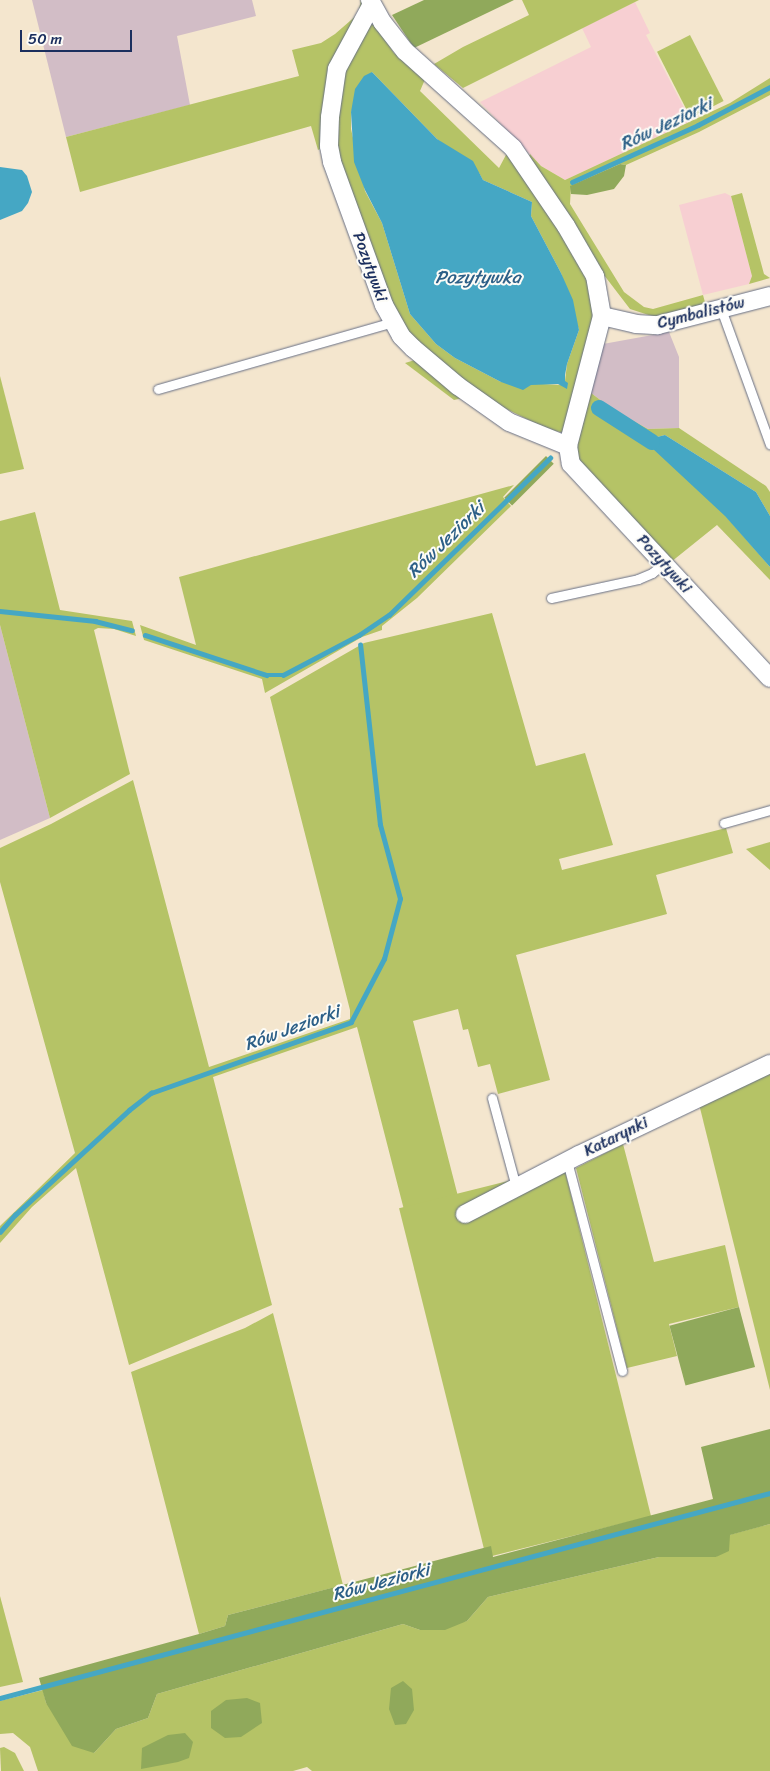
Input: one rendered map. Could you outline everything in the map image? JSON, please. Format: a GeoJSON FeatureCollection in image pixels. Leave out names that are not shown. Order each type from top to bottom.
{"type":"FeatureCollection","features":[{"type":"Feature","properties":{"kind":"street","name":"Pozytywki"},"geometry":{"type":"LineString","coordinates":[[568,446],[509,422],[475,398],[413,348],[393,322],[380,295],[328,146],[337,69],[370,3],[405,52],[513,148],[566,226],[595,276],[602,316],[568,446],[568,456],[576,472],[636,532],[663,564],[770,678]]}},
{"type":"Feature","properties":{"kind":"street","name":"Cymbalistów"},"geometry":{"type":"LineString","coordinates":[[602,316],[636,324],[658,325],[770,296]]}},
{"type":"Feature","properties":{"kind":"street","name":"Katarynki"},"geometry":{"type":"LineString","coordinates":[[465,1214],[567,1160],[770,1064]]}},
{"type":"Feature","properties":{"kind":"lane"},"geometry":{"type":"LineString","coordinates":[[721,309],[770,444]]}},
{"type":"Feature","properties":{"kind":"lane"},"geometry":{"type":"LineString","coordinates":[[158,389],[393,322]]}},
{"type":"Feature","properties":{"kind":"lane"},"geometry":{"type":"LineString","coordinates":[[551,598],[638,579],[663,564]]}},
{"type":"Feature","properties":{"kind":"lane"},"geometry":{"type":"LineString","coordinates":[[724,823],[770,810]]}},
{"type":"Feature","properties":{"kind":"lane"},"geometry":{"type":"LineString","coordinates":[[492,1098],[516,1187]]}},
{"type":"Feature","properties":{"kind":"lane"},"geometry":{"type":"LineString","coordinates":[[567,1160],[622,1372]]}},
{"type":"Feature","properties":{"kind":"shaded area"},"geometry":{"type":"Polygon","coordinates":[[[32,0],[252,0],[256,16],[177,36],[190,105],[66,137],[32,0]]]}},
{"type":"Feature","properties":{"kind":"shaded area"},"geometry":{"type":"Polygon","coordinates":[[[635,2],[650,33],[646,35],[691,121],[565,180],[541,166],[480,102],[591,47],[582,28],[635,2]]]}},
{"type":"Feature","properties":{"kind":"shaded area"},"geometry":{"type":"Polygon","coordinates":[[[725,193],[731,196],[752,276],[749,284],[703,295],[679,205],[725,193]]]}},
{"type":"Feature","properties":{"kind":"shaded area"},"geometry":{"type":"Polygon","coordinates":[[[669,332],[679,357],[679,428],[648,429],[615,411],[591,393],[603,344],[669,332]]]}},
{"type":"Feature","properties":{"kind":"shaded area"},"geometry":{"type":"Polygon","coordinates":[[[0,625],[50,818],[0,840],[0,625]]]}},
{"type":"Feature","properties":{"kind":"green space"},"geometry":{"type":"Polygon","coordinates":[[[361,0],[364,0],[322,148],[318,150],[311,126],[80,192],[66,137],[299,76],[292,50],[321,43],[335,34],[358,14],[361,0]]]}},
{"type":"Feature","properties":{"kind":"green space"},"geometry":{"type":"Polygon","coordinates":[[[424,0],[514,0],[414,48],[392,15],[424,0]]]}},
{"type":"Feature","properties":{"kind":"green space"},"geometry":{"type":"Polygon","coordinates":[[[522,0],[639,0],[463,88],[434,64],[463,47],[529,15],[522,0]]]}},
{"type":"Feature","properties":{"kind":"green space"},"geometry":{"type":"Polygon","coordinates":[[[369,23],[376,26],[394,53],[426,77],[420,91],[499,168],[507,153],[566,240],[593,291],[594,317],[566,433],[549,430],[486,399],[401,328],[340,170],[335,123],[340,76],[369,23]],[[372,72],[351,112],[351,129],[365,191],[382,223],[410,314],[436,344],[455,358],[501,382],[562,385],[565,381],[567,364],[579,330],[561,273],[531,216],[532,202],[483,180],[479,173],[437,139],[372,72]]]}},
{"type":"Feature","properties":{"kind":"green space"},"geometry":{"type":"Polygon","coordinates":[[[690,35],[724,101],[691,118],[657,52],[690,35]]]}},
{"type":"Feature","properties":{"kind":"green space"},"geometry":{"type":"Polygon","coordinates":[[[770,78],[770,95],[699,132],[626,165],[620,164],[571,186],[570,204],[624,292],[644,307],[653,309],[703,295],[706,306],[658,318],[630,309],[594,262],[527,161],[530,154],[541,166],[565,180],[730,103],[770,78]]]}},
{"type":"Feature","properties":{"kind":"green space"},"geometry":{"type":"Polygon","coordinates":[[[620,164],[626,165],[624,176],[614,189],[587,195],[571,194],[570,186],[620,164]]]}},
{"type":"Feature","properties":{"kind":"green space"},"geometry":{"type":"Polygon","coordinates":[[[742,193],[764,274],[770,278],[749,284],[752,276],[731,196],[742,193]]]}},
{"type":"Feature","properties":{"kind":"green space"},"geometry":{"type":"Polygon","coordinates":[[[415,360],[463,398],[454,400],[405,363],[415,360]]]}},
{"type":"Feature","properties":{"kind":"green space"},"geometry":{"type":"Polygon","coordinates":[[[0,376],[24,469],[0,474],[0,376]]]}},
{"type":"Feature","properties":{"kind":"green space"},"geometry":{"type":"Polygon","coordinates":[[[591,393],[615,411],[648,429],[679,428],[766,486],[770,492],[770,516],[756,492],[665,435],[657,437],[770,567],[770,580],[717,525],[671,562],[582,468],[575,453],[591,393]]]}},
{"type":"Feature","properties":{"kind":"green space"},"geometry":{"type":"Polygon","coordinates":[[[546,456],[554,464],[512,505],[504,498],[546,456]]]}},
{"type":"Feature","properties":{"kind":"green space"},"geometry":{"type":"Polygon","coordinates":[[[514,485],[503,497],[511,506],[417,598],[382,626],[382,630],[362,637],[265,693],[262,679],[144,640],[140,625],[196,645],[179,577],[514,485]]]}},
{"type":"Feature","properties":{"kind":"green space"},"geometry":{"type":"Polygon","coordinates":[[[35,512],[60,610],[132,621],[136,636],[114,629],[98,628],[94,630],[130,774],[50,818],[0,625],[0,521],[35,512]]]}},
{"type":"Feature","properties":{"kind":"green space"},"geometry":{"type":"Polygon","coordinates":[[[492,613],[536,766],[585,753],[613,845],[559,859],[562,870],[726,828],[733,853],[656,875],[667,914],[516,955],[550,1080],[498,1094],[490,1064],[478,1067],[468,1029],[463,1030],[458,1009],[413,1021],[462,1212],[411,1237],[357,1027],[213,1077],[272,1305],[129,1365],[76,1168],[32,1207],[0,1243],[0,1226],[75,1153],[0,882],[0,848],[51,824],[133,780],[209,1067],[350,1019],[350,1010],[270,697],[364,643],[492,613]]]}},
{"type":"Feature","properties":{"kind":"green space"},"geometry":{"type":"Polygon","coordinates":[[[770,842],[770,870],[746,849],[770,842]]]}},
{"type":"Feature","properties":{"kind":"green space"},"geometry":{"type":"Polygon","coordinates":[[[770,1070],[770,1390],[699,1104],[770,1070]]]}},
{"type":"Feature","properties":{"kind":"green space"},"geometry":{"type":"Polygon","coordinates":[[[623,1144],[654,1262],[725,1245],[739,1307],[669,1324],[677,1356],[627,1368],[576,1168],[623,1144]]]}},
{"type":"Feature","properties":{"kind":"green space"},"geometry":{"type":"Polygon","coordinates":[[[564,1167],[651,1516],[486,1557],[399,1208],[564,1167]]]}},
{"type":"Feature","properties":{"kind":"green space"},"geometry":{"type":"Polygon","coordinates":[[[739,1307],[755,1367],[686,1386],[669,1326],[739,1307]]]}},
{"type":"Feature","properties":{"kind":"green space"},"geometry":{"type":"Polygon","coordinates":[[[273,1313],[343,1585],[228,1615],[225,1626],[199,1634],[131,1372],[245,1328],[273,1313]]]}},
{"type":"Feature","properties":{"kind":"green space"},"geometry":{"type":"Polygon","coordinates":[[[770,1429],[770,1524],[730,1535],[729,1551],[716,1557],[659,1557],[488,1597],[467,1621],[445,1630],[420,1630],[403,1624],[157,1694],[148,1718],[116,1729],[94,1753],[72,1746],[46,1703],[39,1678],[225,1626],[228,1615],[491,1546],[493,1557],[713,1499],[701,1447],[770,1429]]]}},
{"type":"Feature","properties":{"kind":"green space"},"geometry":{"type":"Polygon","coordinates":[[[770,1524],[770,1771],[312,1771],[307,1767],[293,1771],[38,1771],[30,1747],[13,1733],[0,1734],[0,1701],[43,1690],[46,1703],[94,1753],[116,1729],[148,1718],[157,1694],[403,1624],[420,1630],[467,1621],[488,1597],[659,1557],[716,1557],[729,1535],[770,1524]]]}},
{"type":"Feature","properties":{"kind":"green space"},"geometry":{"type":"Polygon","coordinates":[[[0,1596],[23,1682],[0,1687],[0,1596]]]}},
{"type":"Feature","properties":{"kind":"green space"},"geometry":{"type":"Polygon","coordinates":[[[403,1681],[412,1689],[414,1710],[406,1724],[395,1725],[389,1709],[391,1688],[403,1681]]]}},
{"type":"Feature","properties":{"kind":"green space"},"geometry":{"type":"Polygon","coordinates":[[[247,1698],[260,1703],[262,1723],[241,1737],[225,1738],[211,1728],[211,1711],[226,1700],[247,1698]]]}},
{"type":"Feature","properties":{"kind":"green space"},"geometry":{"type":"Polygon","coordinates":[[[185,1733],[193,1742],[189,1758],[141,1769],[142,1748],[168,1735],[185,1733]]]}},
{"type":"Feature","properties":{"kind":"green space"},"geometry":{"type":"Polygon","coordinates":[[[4,1747],[15,1753],[24,1771],[1,1771],[0,1748],[4,1747]]]}},
{"type":"Feature","properties":{"kind":"water","name":"Pozytywka"},"geometry":{"type":"Polygon","coordinates":[[[372,72],[437,139],[473,161],[483,180],[532,202],[531,216],[573,300],[579,330],[567,364],[565,381],[568,383],[567,389],[558,384],[531,385],[523,390],[501,382],[455,358],[436,344],[410,314],[382,223],[365,190],[354,162],[351,112],[355,89],[364,76],[372,72]]]}},
{"type":"Feature","properties":{"kind":"water"},"geometry":{"type":"Polygon","coordinates":[[[0,167],[22,170],[27,176],[32,192],[28,203],[22,211],[0,220],[0,167]]]}},
{"type":"Feature","properties":{"kind":"water"},"geometry":{"type":"Polygon","coordinates":[[[665,435],[756,492],[770,516],[770,567],[725,516],[652,448],[652,442],[657,437],[665,435]]]}},
{"type":"Feature","properties":{"kind":"waterway","name":"Rów Jeziorki"},"geometry":{"type":"LineString","coordinates":[[572,182],[698,125],[770,87]]}},
{"type":"Feature","properties":{"kind":"waterway"},"geometry":{"type":"LineString","coordinates":[[599,408],[652,442]]}},
{"type":"Feature","properties":{"kind":"waterway","name":"Rów Jeziorki"},"geometry":{"type":"LineString","coordinates":[[145,635],[267,675],[283,675],[359,635],[389,615],[550,458]]}},
{"type":"Feature","properties":{"kind":"waterway"},"geometry":{"type":"LineString","coordinates":[[0,611],[95,621],[132,630]]}},
{"type":"Feature","properties":{"kind":"waterway","name":"Rów Jeziorki"},"geometry":{"type":"LineString","coordinates":[[0,1232],[15,1215],[129,1110],[151,1093],[351,1022],[384,959],[400,899],[380,825],[360,645]]}},
{"type":"Feature","properties":{"kind":"waterway","name":"Rów Jeziorki"},"geometry":{"type":"LineString","coordinates":[[0,1698],[770,1493]]}}]}
